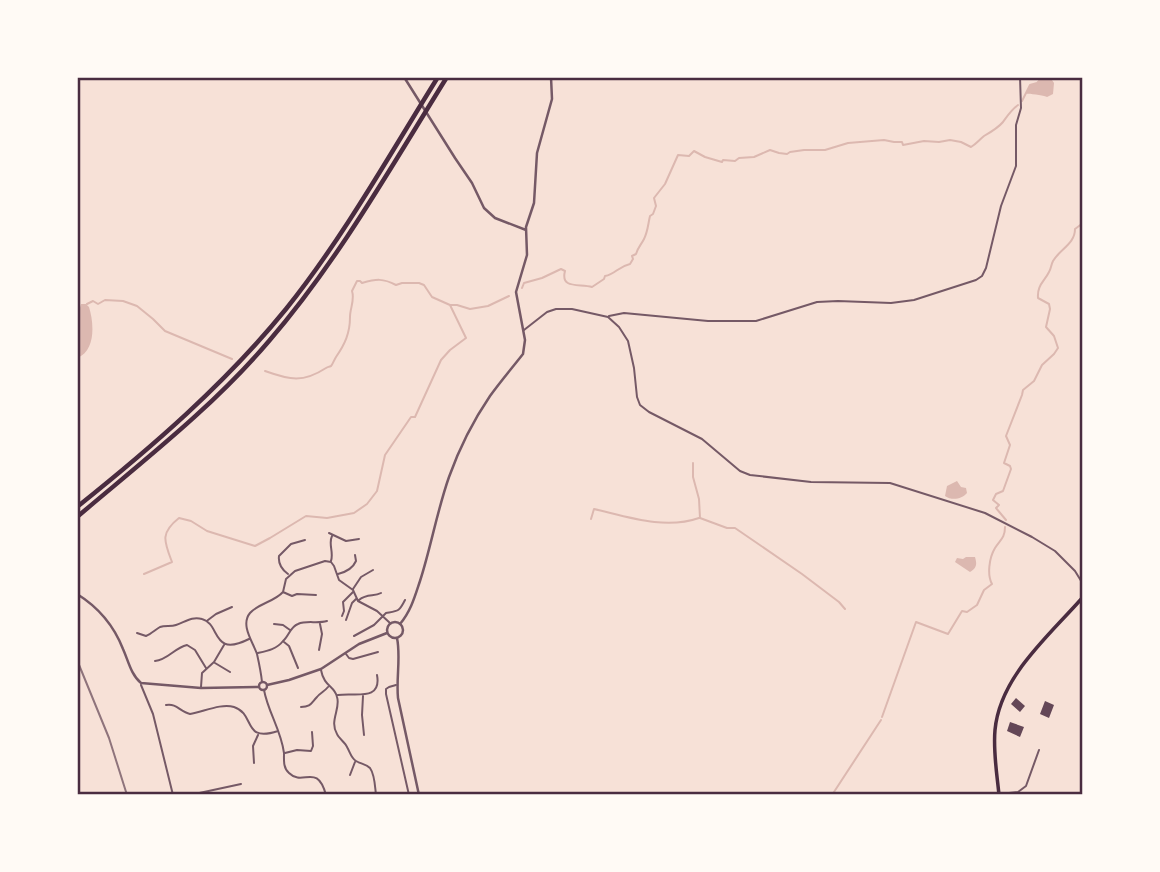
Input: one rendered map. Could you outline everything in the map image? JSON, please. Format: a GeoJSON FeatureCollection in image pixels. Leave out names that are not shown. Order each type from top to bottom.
{"type":"FeatureCollection","features":[{"type":"Feature","properties":{"kind":"highway"},"geometry":{"type":"LineString","coordinates":[[77,508],[206,397],[229,375],[278,318],[343,229],[438,77]]}},
{"type":"Feature","properties":{"kind":"highway"},"geometry":{"type":"LineString","coordinates":[[77,517],[198,415],[268,342],[344,241],[447,77]]}},
{"type":"Feature","properties":{"kind":"main road"},"geometry":{"type":"LineString","coordinates":[[999,795],[995,733],[997,715],[1004,695],[1018,670],[1083,597]]}},
{"type":"Feature","properties":{"kind":"street"},"geometry":{"type":"LineString","coordinates":[[404,77],[472,183],[488,213],[526,230]]}},
{"type":"Feature","properties":{"kind":"street"},"geometry":{"type":"LineString","coordinates":[[400,624],[408,614],[416,594],[452,470],[472,426],[490,396],[523,354],[525,340],[516,292],[527,255],[526,230],[534,203],[537,153],[552,99],[551,77]]}},
{"type":"Feature","properties":{"kind":"street"},"geometry":{"type":"LineString","coordinates":[[523,331],[547,312],[556,309],[572,309],[608,317],[624,313],[708,321],[755,321],[817,302],[891,303],[914,300],[976,280],[986,268],[1001,206],[1015,172],[1016,120],[1021,108],[1020,77]]}},
{"type":"Feature","properties":{"kind":"street"},"geometry":{"type":"LineString","coordinates":[[608,317],[620,327],[628,341],[640,405],[702,439],[740,471],[750,475],[811,482],[890,483],[985,513],[1055,551],[1075,571],[1083,584]]}},
{"type":"Feature","properties":{"kind":"street"},"geometry":{"type":"LineString","coordinates":[[328,533],[346,541],[359,539]]}},
{"type":"Feature","properties":{"kind":"street"},"geometry":{"type":"LineString","coordinates":[[332,535],[331,562],[339,580],[353,591],[358,600],[382,615],[390,624]]}},
{"type":"Feature","properties":{"kind":"street"},"geometry":{"type":"LineString","coordinates":[[289,575],[281,568],[279,556],[288,546],[305,540]]}},
{"type":"Feature","properties":{"kind":"street"},"geometry":{"type":"LineString","coordinates":[[299,541],[300,547]]}},
{"type":"Feature","properties":{"kind":"street"},"geometry":{"type":"LineString","coordinates":[[337,574],[356,563],[355,555]]}},
{"type":"Feature","properties":{"kind":"street"},"geometry":{"type":"LineString","coordinates":[[259,687],[262,682],[257,654],[246,626],[247,618],[260,606],[276,599],[283,592],[286,579],[295,571],[325,561],[331,562]]}},
{"type":"Feature","properties":{"kind":"street"},"geometry":{"type":"LineString","coordinates":[[345,565],[348,569]]}},
{"type":"Feature","properties":{"kind":"street"},"geometry":{"type":"LineString","coordinates":[[308,567],[309,572]]}},
{"type":"Feature","properties":{"kind":"street"},"geometry":{"type":"LineString","coordinates":[[342,616],[343,602],[361,577],[373,570]]}},
{"type":"Feature","properties":{"kind":"street"},"geometry":{"type":"LineString","coordinates":[[283,592],[292,596],[316,595]]}},
{"type":"Feature","properties":{"kind":"street"},"geometry":{"type":"LineString","coordinates":[[346,620],[352,603],[370,594],[381,593]]}},
{"type":"Feature","properties":{"kind":"street"},"geometry":{"type":"LineString","coordinates":[[77,594],[108,622],[122,645],[134,677],[141,683],[153,714],[173,795]]}},
{"type":"Feature","properties":{"kind":"street"},"geometry":{"type":"LineString","coordinates":[[354,636],[374,625],[382,615],[400,610],[405,600]]}},
{"type":"Feature","properties":{"kind":"street"},"geometry":{"type":"LineString","coordinates":[[207,621],[232,607]]}},
{"type":"Feature","properties":{"kind":"street"},"geometry":{"type":"LineString","coordinates":[[227,611],[229,615]]}},
{"type":"Feature","properties":{"kind":"street"},"geometry":{"type":"LineString","coordinates":[[137,634],[150,635],[158,628],[198,618],[207,621],[225,644],[231,645],[250,638]]}},
{"type":"Feature","properties":{"kind":"street"},"geometry":{"type":"LineString","coordinates":[[283,620],[283,625]]}},
{"type":"Feature","properties":{"kind":"street"},"geometry":{"type":"LineString","coordinates":[[257,654],[283,642],[290,630],[299,624],[327,621]]}},
{"type":"Feature","properties":{"kind":"street"},"geometry":{"type":"LineString","coordinates":[[319,650],[322,646],[320,623]]}},
{"type":"Feature","properties":{"kind":"street"},"geometry":{"type":"LineString","coordinates":[[274,624],[283,625],[290,630]]}},
{"type":"Feature","properties":{"kind":"street"},"geometry":{"type":"LineString","coordinates":[[390,624],[400,624],[402,633],[397,638],[391,638],[387,633],[390,624]]}},
{"type":"Feature","properties":{"kind":"street"},"geometry":{"type":"LineString","coordinates":[[175,625],[177,632]]}},
{"type":"Feature","properties":{"kind":"street"},"geometry":{"type":"LineString","coordinates":[[326,795],[318,779],[292,776],[287,772],[279,731],[264,690],[267,685],[321,669],[362,643],[387,633]]}},
{"type":"Feature","properties":{"kind":"street"},"geometry":{"type":"LineString","coordinates":[[142,641],[143,636]]}},
{"type":"Feature","properties":{"kind":"street"},"geometry":{"type":"LineString","coordinates":[[397,638],[397,685],[419,795]]}},
{"type":"Feature","properties":{"kind":"street"},"geometry":{"type":"LineString","coordinates":[[283,642],[289,646],[298,667]]}},
{"type":"Feature","properties":{"kind":"street"},"geometry":{"type":"LineString","coordinates":[[201,688],[202,673],[215,662],[225,644]]}},
{"type":"Feature","properties":{"kind":"street"},"geometry":{"type":"LineString","coordinates":[[155,661],[162,660],[176,649],[187,645],[195,650],[206,668]]}},
{"type":"Feature","properties":{"kind":"street"},"geometry":{"type":"LineString","coordinates":[[345,653],[353,659],[378,652]]}},
{"type":"Feature","properties":{"kind":"street"},"geometry":{"type":"LineString","coordinates":[[162,660],[163,665]]}},
{"type":"Feature","properties":{"kind":"street"},"geometry":{"type":"LineString","coordinates":[[296,663],[301,661]]}},
{"type":"Feature","properties":{"kind":"street"},"geometry":{"type":"LineString","coordinates":[[215,662],[230,672]]}},
{"type":"Feature","properties":{"kind":"street"},"geometry":{"type":"LineString","coordinates":[[226,671],[228,666]]}},
{"type":"Feature","properties":{"kind":"street"},"geometry":{"type":"LineString","coordinates":[[321,669],[322,678],[337,695],[335,730],[352,758],[368,766],[372,772],[376,795]]}},
{"type":"Feature","properties":{"kind":"street"},"geometry":{"type":"LineString","coordinates":[[337,695],[363,695],[374,691],[377,675]]}},
{"type":"Feature","properties":{"kind":"street"},"geometry":{"type":"LineString","coordinates":[[262,682],[267,685]]}},
{"type":"Feature","properties":{"kind":"street"},"geometry":{"type":"LineString","coordinates":[[141,683],[201,688],[259,687],[264,690]]}},
{"type":"Feature","properties":{"kind":"street"},"geometry":{"type":"LineString","coordinates":[[397,685],[389,687],[386,694],[408,795]]}},
{"type":"Feature","properties":{"kind":"street"},"geometry":{"type":"LineString","coordinates":[[301,707],[307,707],[328,687]]}},
{"type":"Feature","properties":{"kind":"street"},"geometry":{"type":"LineString","coordinates":[[363,695],[363,735]]}},
{"type":"Feature","properties":{"kind":"street"},"geometry":{"type":"LineString","coordinates":[[166,705],[176,705],[190,714],[228,706],[237,708],[258,734],[279,731]]}},
{"type":"Feature","properties":{"kind":"street"},"geometry":{"type":"LineString","coordinates":[[284,754],[297,750],[311,751],[312,732]]}},
{"type":"Feature","properties":{"kind":"street"},"geometry":{"type":"LineString","coordinates":[[254,763],[253,746],[258,734]]}},
{"type":"Feature","properties":{"kind":"street"},"geometry":{"type":"LineString","coordinates":[[999,795],[1018,792],[1026,786],[1039,750]]}},
{"type":"Feature","properties":{"kind":"street"},"geometry":{"type":"LineString","coordinates":[[248,757],[253,757]]}},
{"type":"Feature","properties":{"kind":"street"},"geometry":{"type":"LineString","coordinates":[[345,770],[350,773],[356,761]]}},
{"type":"Feature","properties":{"kind":"street"},"geometry":{"type":"LineString","coordinates":[[318,779],[322,774]]}},
{"type":"Feature","properties":{"kind":"street"},"geometry":{"type":"LineString","coordinates":[[190,795],[241,785]]}},
{"type":"Feature","properties":{"kind":"shaded area"},"geometry":{"type":"Polygon","coordinates":[[[1043,77],[1050,77],[1054,83],[1053,94],[1047,97],[1026,94],[1030,85],[1043,77]]]}},
{"type":"Feature","properties":{"kind":"shaded area"},"geometry":{"type":"Polygon","coordinates":[[[81,304],[89,307],[92,336],[88,349],[77,358],[77,319],[81,304]]]}},
{"type":"Feature","properties":{"kind":"shaded area"},"geometry":{"type":"Polygon","coordinates":[[[957,481],[961,487],[966,488],[967,493],[957,499],[945,496],[947,486],[957,481]]]}},
{"type":"Feature","properties":{"kind":"shaded area"},"geometry":{"type":"Polygon","coordinates":[[[975,557],[976,566],[970,572],[955,562],[957,558],[975,557]]]}},
{"type":"Feature","properties":{"kind":"building"},"geometry":{"type":"Polygon","coordinates":[[[1016,698],[1025,706],[1020,712],[1011,704],[1016,698]]]}},
{"type":"Feature","properties":{"kind":"building"},"geometry":{"type":"Polygon","coordinates":[[[1045,701],[1054,705],[1049,718],[1040,714],[1045,701]]]}},
{"type":"Feature","properties":{"kind":"building"},"geometry":{"type":"Polygon","coordinates":[[[1010,722],[1024,727],[1020,737],[1007,731],[1010,722]]]}},
{"type":"Feature","properties":{"kind":"waterway"},"geometry":{"type":"LineString","coordinates":[[1022,101],[1030,85],[1043,77]]}},
{"type":"Feature","properties":{"kind":"waterway"},"geometry":{"type":"LineString","coordinates":[[522,288],[524,283],[561,269],[565,271],[564,277],[568,283],[592,287],[605,276],[630,264],[645,236],[650,216],[656,206],[654,198],[665,184],[678,155],[689,156],[694,151],[722,162],[754,157],[770,150],[787,154],[804,150],[825,150],[848,143],[884,140],[902,142],[903,145],[950,140],[971,147],[999,126],[1018,105]]}},
{"type":"Feature","properties":{"kind":"waterway"},"geometry":{"type":"LineString","coordinates":[[1006,520],[996,508],[999,505],[993,500],[996,494],[1003,491],[1011,469],[1004,463],[1010,445],[1006,436],[1023,390],[1034,381],[1042,365],[1058,348],[1054,336],[1046,327],[1049,304],[1038,298],[1039,290],[1053,261],[1070,243],[1075,229],[1083,223]]}},
{"type":"Feature","properties":{"kind":"waterway"},"geometry":{"type":"LineString","coordinates":[[265,371],[303,378],[331,366],[348,333],[352,291],[357,281],[362,283],[383,280],[396,285],[419,283],[424,285],[432,297],[450,305],[470,309],[488,306],[509,296]]}},
{"type":"Feature","properties":{"kind":"waterway"},"geometry":{"type":"LineString","coordinates":[[87,304],[93,301],[98,304],[105,300],[123,301],[137,306],[165,331],[232,359]]}},
{"type":"Feature","properties":{"kind":"waterway"},"geometry":{"type":"LineString","coordinates":[[144,574],[172,562],[165,538],[169,528],[179,518],[191,521],[207,531],[255,546],[306,516],[327,518],[354,513],[367,504],[377,491],[385,455],[411,417],[415,417],[441,360],[466,338],[450,305]]}},
{"type":"Feature","properties":{"kind":"waterway"},"geometry":{"type":"LineString","coordinates":[[693,463],[700,518],[727,528],[735,528],[802,574],[845,609]]}},
{"type":"Feature","properties":{"kind":"waterway"},"geometry":{"type":"LineString","coordinates":[[591,519],[594,509],[660,523],[699,518]]}},
{"type":"Feature","properties":{"kind":"waterway"},"geometry":{"type":"LineString","coordinates":[[882,717],[916,622],[948,634],[962,611],[967,612],[977,605],[984,590],[992,584],[990,561],[1005,527]]}},
{"type":"Feature","properties":{"kind":"waterway"},"geometry":{"type":"LineString","coordinates":[[832,795],[881,720]]}},
{"type":"Feature","properties":{"kind":"railway"},"geometry":{"type":"LineString","coordinates":[[77,660],[109,738],[127,795]]}}]}
